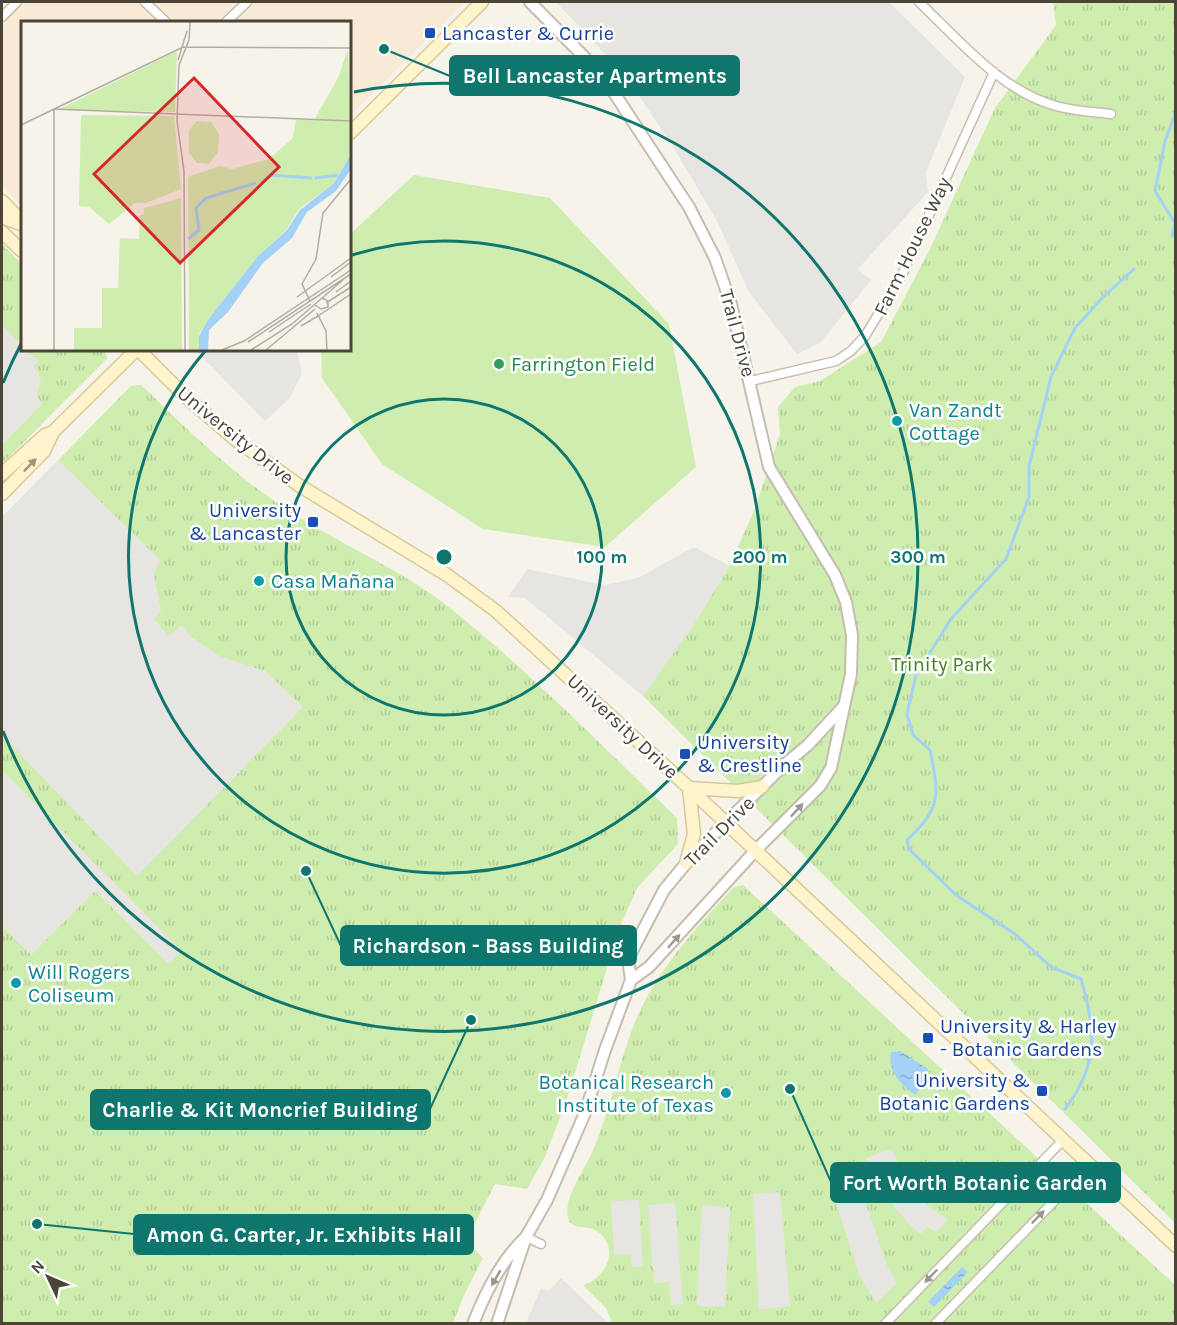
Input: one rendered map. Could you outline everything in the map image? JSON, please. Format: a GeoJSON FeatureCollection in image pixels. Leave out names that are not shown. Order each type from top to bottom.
{"type":"FeatureCollection","features":[{"type":"Feature","properties":{"kind":"main road"},"geometry":{"type":"LineString","coordinates":[[351,132],[482,2]]}},
{"type":"Feature","properties":{"kind":"main road"},"geometry":{"type":"LineString","coordinates":[[2,201],[21,222]]}},
{"type":"Feature","properties":{"kind":"main road"},"geometry":{"type":"LineString","coordinates":[[2,217],[21,223]]}},
{"type":"Feature","properties":{"kind":"main road"},"geometry":{"type":"LineString","coordinates":[[2,231],[21,250]]}},
{"type":"Feature","properties":{"kind":"main road"},"geometry":{"type":"LineString","coordinates":[[2,494],[44,451],[53,432],[137,351]]}},
{"type":"Feature","properties":{"kind":"main road","name":"University Drive"},"geometry":{"type":"LineString","coordinates":[[139,351],[187,398],[236,440],[300,486],[447,575],[496,611],[689,788],[1176,1246]]}},
{"type":"Feature","properties":{"kind":"main road"},"geometry":{"type":"LineString","coordinates":[[2,474],[45,435],[53,432]]}},
{"type":"Feature","properties":{"kind":"main road"},"geometry":{"type":"LineString","coordinates":[[686,863],[694,834],[689,788],[738,791],[762,787]]}},
{"type":"Feature","properties":{"kind":"street"},"geometry":{"type":"LineString","coordinates":[[2,17],[17,2]]}},
{"type":"Feature","properties":{"kind":"street"},"geometry":{"type":"LineString","coordinates":[[145,2],[165,21]]}},
{"type":"Feature","properties":{"kind":"street"},"geometry":{"type":"LineString","coordinates":[[227,21],[247,2]]}},
{"type":"Feature","properties":{"kind":"street","name":"Trail Drive"},"geometry":{"type":"LineString","coordinates":[[530,2],[603,76],[689,207],[715,258],[731,304],[751,381],[769,467],[835,574],[846,602],[852,635],[851,674],[845,704],[831,768],[820,786],[755,851],[649,967],[631,980]]}},
{"type":"Feature","properties":{"kind":"street"},"geometry":{"type":"LineString","coordinates":[[919,2],[994,72],[1028,94],[1057,106],[1111,114]]}},
{"type":"Feature","properties":{"kind":"street","name":"Farm House Way"},"geometry":{"type":"LineString","coordinates":[[751,381],[837,361],[865,336],[901,277],[994,72]]}},
{"type":"Feature","properties":{"kind":"street","name":"Trail Drive"},"geometry":{"type":"LineString","coordinates":[[497,1323],[526,1237],[577,1135],[631,980],[628,959],[664,890],[686,863],[826,727],[845,704]]}},
{"type":"Feature","properties":{"kind":"street"},"geometry":{"type":"LineString","coordinates":[[885,1323],[1064,1139]]}},
{"type":"Feature","properties":{"kind":"street"},"geometry":{"type":"LineString","coordinates":[[935,1323],[1090,1164]]}},
{"type":"Feature","properties":{"kind":"street"},"geometry":{"type":"LineString","coordinates":[[526,1237],[541,1244]]}},
{"type":"Feature","properties":{"kind":"street","name":"Trail Drive"},"geometry":{"type":"LineString","coordinates":[[473,1323],[497,1275],[516,1246],[526,1237]]}},
{"type":"Feature","properties":{"kind":"shaded area"},"geometry":{"type":"Polygon","coordinates":[[[2,2],[465,2],[351,115],[351,21],[21,21],[21,206],[2,186],[2,2]]]}},
{"type":"Feature","properties":{"kind":"shaded area"},"geometry":{"type":"Polygon","coordinates":[[[556,2],[889,2],[965,77],[926,172],[928,192],[858,269],[871,280],[820,343],[797,354],[762,309],[748,290],[717,221],[675,150],[626,76],[556,2]]]}},
{"type":"Feature","properties":{"kind":"shaded area"},"geometry":{"type":"Polygon","coordinates":[[[2,325],[21,344],[21,351],[28,351],[39,361],[34,366],[41,379],[37,396],[42,404],[2,445],[2,325]]]}},
{"type":"Feature","properties":{"kind":"shaded area"},"geometry":{"type":"Polygon","coordinates":[[[196,351],[297,351],[302,374],[289,399],[265,421],[196,351]]]}},
{"type":"Feature","properties":{"kind":"shaded area"},"geometry":{"type":"Polygon","coordinates":[[[58,460],[160,560],[154,574],[161,612],[154,619],[169,636],[182,625],[192,637],[219,656],[265,671],[303,707],[137,876],[2,735],[2,517],[58,460]]]}},
{"type":"Feature","properties":{"kind":"shaded area"},"geometry":{"type":"Polygon","coordinates":[[[694,547],[730,566],[693,626],[643,696],[525,598],[508,597],[527,569],[604,585],[638,578],[694,547]]]}},
{"type":"Feature","properties":{"kind":"shaded area"},"geometry":{"type":"Polygon","coordinates":[[[2,770],[182,951],[169,964],[95,891],[31,955],[2,926],[2,770]]]}},
{"type":"Feature","properties":{"kind":"shaded area"},"geometry":{"type":"Polygon","coordinates":[[[891,1149],[912,1188],[928,1206],[948,1220],[936,1232],[927,1227],[921,1234],[912,1227],[876,1180],[866,1158],[891,1149]]]}},
{"type":"Feature","properties":{"kind":"shaded area"},"geometry":{"type":"Polygon","coordinates":[[[852,1163],[888,1268],[897,1283],[876,1303],[860,1277],[826,1172],[852,1163]]]}},
{"type":"Feature","properties":{"kind":"shaded area"},"geometry":{"type":"Polygon","coordinates":[[[780,1192],[790,1306],[759,1310],[753,1194],[780,1192]]]}},
{"type":"Feature","properties":{"kind":"shaded area"},"geometry":{"type":"Polygon","coordinates":[[[639,1200],[643,1266],[632,1267],[631,1254],[614,1255],[611,1201],[639,1200]]]}},
{"type":"Feature","properties":{"kind":"shaded area"},"geometry":{"type":"Polygon","coordinates":[[[675,1203],[683,1304],[671,1305],[669,1282],[654,1283],[648,1205],[675,1203]]]}},
{"type":"Feature","properties":{"kind":"shaded area"},"geometry":{"type":"Polygon","coordinates":[[[702,1205],[730,1207],[725,1307],[697,1306],[702,1205]]]}},
{"type":"Feature","properties":{"kind":"shaded area"},"geometry":{"type":"Polygon","coordinates":[[[561,1278],[608,1323],[526,1323],[541,1288],[549,1291],[561,1278]]]}},
{"type":"Feature","properties":{"kind":"green space","name":"Trinity Park"},"geometry":{"type":"Polygon","coordinates":[[[1053,2],[1175,2],[1175,1223],[643,696],[730,565],[754,511],[780,434],[778,407],[795,387],[820,381],[881,342],[929,251],[995,108],[1056,25],[1053,2]]]}},
{"type":"Feature","properties":{"kind":"green space","name":"Farrington Field"},"geometry":{"type":"Polygon","coordinates":[[[414,175],[550,198],[669,324],[696,467],[605,547],[483,529],[382,464],[322,378],[321,351],[351,351],[351,233],[414,175]]]}},
{"type":"Feature","properties":{"kind":"green space"},"geometry":{"type":"Polygon","coordinates":[[[2,244],[21,263],[21,351],[105,351],[107,359],[2,464],[2,244]]]}},
{"type":"Feature","properties":{"kind":"green space"},"geometry":{"type":"Polygon","coordinates":[[[141,385],[207,448],[260,491],[300,518],[409,579],[480,632],[594,737],[677,818],[678,844],[637,888],[619,929],[566,1102],[544,1159],[527,1189],[495,1184],[466,1241],[483,1258],[453,1323],[2,1324],[2,517],[131,386],[141,385]]]}},
{"type":"Feature","properties":{"kind":"green space"},"geometry":{"type":"Polygon","coordinates":[[[743,885],[1175,1285],[1175,1323],[612,1323],[606,1308],[583,1285],[592,1281],[605,1268],[609,1251],[607,1243],[602,1235],[593,1229],[570,1223],[568,1205],[599,1134],[630,1035],[649,994],[674,956],[703,921],[734,887],[743,885]]]}},
{"type":"Feature","properties":{"kind":"water"},"geometry":{"type":"Polygon","coordinates":[[[900,1051],[928,1069],[926,1080],[915,1095],[900,1082],[893,1071],[891,1052],[900,1051]]]}},
{"type":"Feature","properties":{"kind":"water"},"geometry":{"type":"Polygon","coordinates":[[[962,1267],[968,1272],[934,1307],[928,1302],[962,1267]]]}},
{"type":"Feature","properties":{"kind":"waterway"},"geometry":{"type":"LineString","coordinates":[[1172,236],[1175,223],[1155,191],[1165,141],[1176,112]]}},
{"type":"Feature","properties":{"kind":"waterway"},"geometry":{"type":"LineString","coordinates":[[1065,1109],[1084,1077],[1091,1047],[1090,1015],[1081,979],[1051,967],[1015,934],[956,895],[909,849],[907,840],[927,819],[935,800],[936,789],[930,750],[913,735],[907,714],[916,675],[951,619],[1006,559],[1029,497],[1029,466],[1051,377],[1075,328],[1103,297],[1134,269]]}},
{"type":"Feature","properties":{"kind":"place","name":"Lancaster & Currie"},"geometry":{"type":"Point","coordinates":[430,33]}},
{"type":"Feature","properties":{"kind":"place","name":"Bell Lancaster Apartments"},"geometry":{"type":"Point","coordinates":[384,49]}},
{"type":"Feature","properties":{"kind":"place","name":"Farrington Field"},"geometry":{"type":"Point","coordinates":[499,364]}},
{"type":"Feature","properties":{"kind":"place","name":"Van Zandt Cottage"},"geometry":{"type":"Point","coordinates":[897,421]}},
{"type":"Feature","properties":{"kind":"place","name":"University & Lancaster"},"geometry":{"type":"Point","coordinates":[313,522]}},
{"type":"Feature","properties":{"kind":"place","name":"Casa Mañana"},"geometry":{"type":"Point","coordinates":[259,581]}},
{"type":"Feature","properties":{"kind":"place","name":"University & Crestline"},"geometry":{"type":"Point","coordinates":[685,754]}},
{"type":"Feature","properties":{"kind":"place","name":"Richardson - Bass Building"},"geometry":{"type":"Point","coordinates":[306,871]}},
{"type":"Feature","properties":{"kind":"place","name":"Will Rogers Coliseum"},"geometry":{"type":"Point","coordinates":[16,983]}},
{"type":"Feature","properties":{"kind":"place","name":"Charlie & Kit Moncrief Building"},"geometry":{"type":"Point","coordinates":[471,1020]}},
{"type":"Feature","properties":{"kind":"place","name":"University & Harley - Botanic Gardens"},"geometry":{"type":"Point","coordinates":[928,1038]}},
{"type":"Feature","properties":{"kind":"place","name":"Fort Worth Botanic Garden"},"geometry":{"type":"Point","coordinates":[790,1089]}},
{"type":"Feature","properties":{"kind":"place","name":"University & Botanic Gardens"},"geometry":{"type":"Point","coordinates":[1042,1091]}},
{"type":"Feature","properties":{"kind":"place","name":"Botanical Research Institute of Texas"},"geometry":{"type":"Point","coordinates":[726,1093]}},
{"type":"Feature","properties":{"kind":"place","name":"Amon G. Carter, Jr. Exhibits Hall"},"geometry":{"type":"Point","coordinates":[37,1224]}}]}
